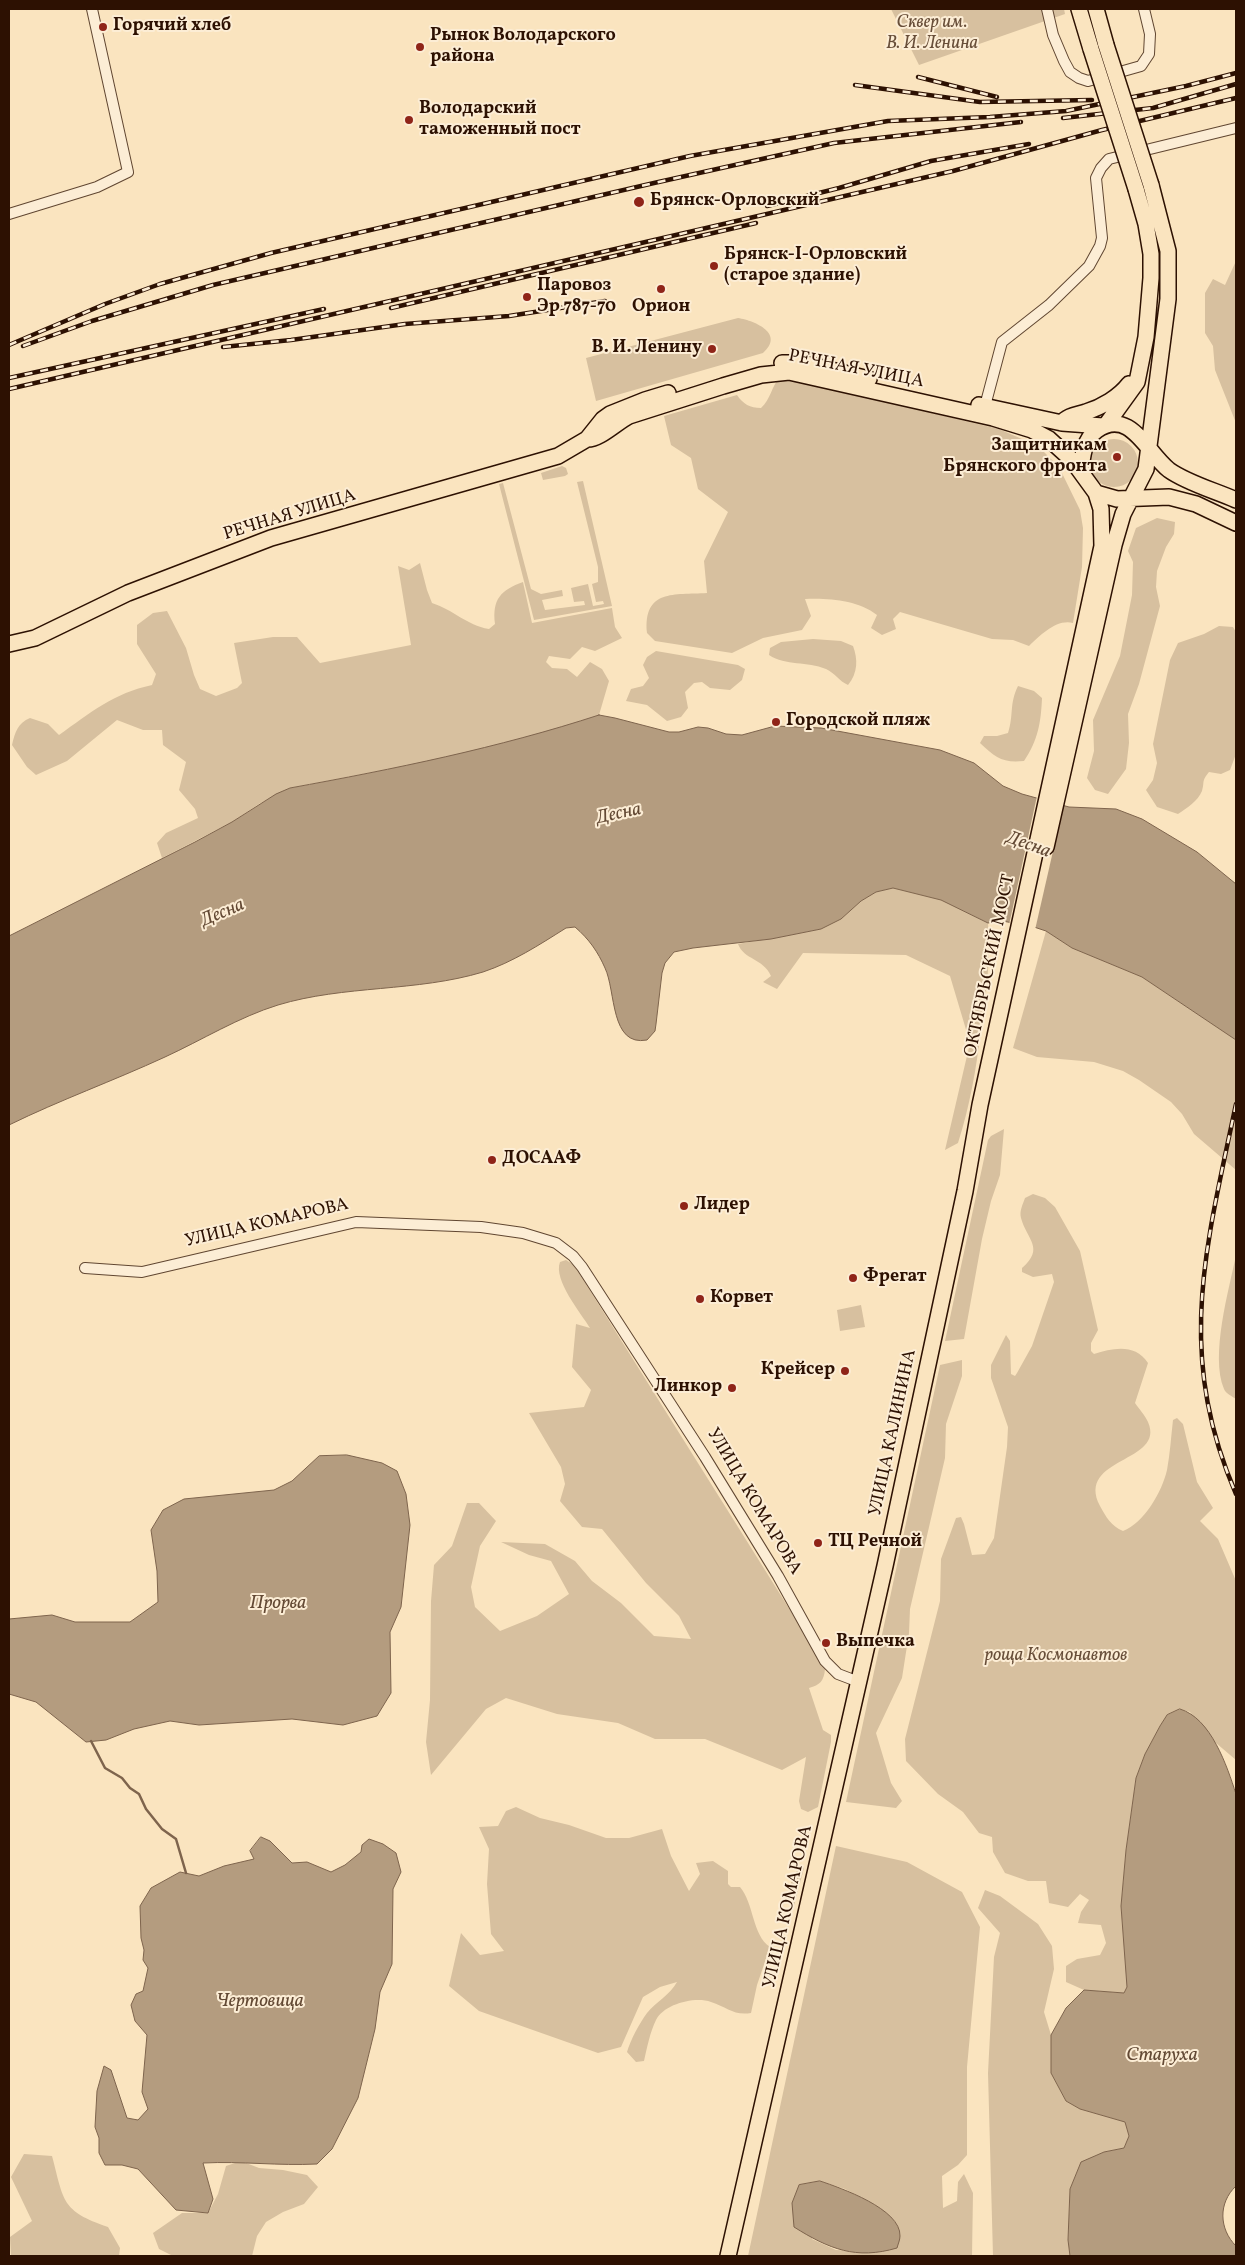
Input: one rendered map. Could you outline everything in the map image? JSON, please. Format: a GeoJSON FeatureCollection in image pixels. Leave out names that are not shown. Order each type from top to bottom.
{"type":"FeatureCollection","features":[{"type":"Feature","properties":{"kind":"main road"},"geometry":{"type":"LineString","coordinates":[[1079,9],[1091,49],[1168,251],[1168,289],[1161,359],[1146,469],[1122,514],[1089,631]]}},
{"type":"Feature","properties":{"kind":"main road"},"geometry":{"type":"LineString","coordinates":[[1089,631],[1102,546],[1101,509],[1096,493],[1081,472],[1082,459],[1088,440],[1105,425],[1138,382],[1146,337],[1151,254],[1144,187],[1096,9]]}},
{"type":"Feature","properties":{"kind":"main road"},"geometry":{"type":"LineString","coordinates":[[1062,423],[1068,417],[1103,404],[1124,390],[1136,371],[1141,347],[1146,337]]}},
{"type":"Feature","properties":{"kind":"main road","name":"РЕЧНАЯ УЛИЦА"},"geometry":{"type":"LineString","coordinates":[[9,644],[35,638],[128,593],[271,538],[558,456],[587,439],[603,419],[619,410],[645,400],[736,373],[784,363],[802,363],[1062,423],[1105,425]]}},
{"type":"Feature","properties":{"kind":"main road","name":"РЕЧНАЯ УЛИЦА"},"geometry":{"type":"LineString","coordinates":[[587,439],[595,439],[617,422],[629,416],[723,386],[761,376],[790,372],[982,416],[1032,430],[1049,439],[1061,449],[1081,472]]}},
{"type":"Feature","properties":{"kind":"main road"},"geometry":{"type":"LineString","coordinates":[[1105,425],[1117,423],[1127,426],[1169,469],[1236,500]]}},
{"type":"Feature","properties":{"kind":"main road"},"geometry":{"type":"LineString","coordinates":[[1096,493],[1117,499],[1169,497],[1196,504],[1236,523]]}},
{"type":"Feature","properties":{"kind":"main road","name":"ОКТЯБРЬСКИЙ МОСТ"},"geometry":{"type":"LineString","coordinates":[[984,1106],[1089,631]]}},
{"type":"Feature","properties":{"kind":"main road","name":"УЛИЦА КАЛИНИНА"},"geometry":{"type":"LineString","coordinates":[[859,1682],[984,1106]]}},
{"type":"Feature","properties":{"kind":"main road","name":"УЛИЦА КОМАРОВА"},"geometry":{"type":"LineString","coordinates":[[728,2256],[859,1682]]}},
{"type":"Feature","properties":{"kind":"street"},"geometry":{"type":"LineString","coordinates":[[9,214],[97,187],[128,172],[92,9]]}},
{"type":"Feature","properties":{"kind":"street"},"geometry":{"type":"LineString","coordinates":[[1047,9],[1053,35],[1070,72],[1088,81],[1141,66],[1149,54],[1150,34],[1144,9]]}},
{"type":"Feature","properties":{"kind":"street"},"geometry":{"type":"LineString","coordinates":[[985,406],[1002,342],[1050,305],[1089,266],[1100,246],[1102,238],[1096,178],[1105,163],[1109,159],[1236,128]]}},
{"type":"Feature","properties":{"kind":"street","name":"УЛИЦА КОМАРОВА"},"geometry":{"type":"LineString","coordinates":[[86,1268],[142,1272],[356,1222],[481,1227],[523,1233],[556,1243],[573,1256],[582,1267],[650,1370],[778,1576],[825,1661],[838,1674],[859,1682]]}},
{"type":"Feature","properties":{"kind":"green space","name":"Сквер им. В. И. Ленина"},"geometry":{"type":"Polygon","coordinates":[[[891,9],[1064,9],[1065,14],[919,65],[891,9]]]}},
{"type":"Feature","properties":{"kind":"green space"},"geometry":{"type":"Polygon","coordinates":[[[1236,261],[1236,423],[1215,370],[1213,346],[1205,333],[1205,293],[1213,279],[1225,285],[1236,261]]]}},
{"type":"Feature","properties":{"kind":"green space"},"geometry":{"type":"Polygon","coordinates":[[[738,318],[760,325],[770,334],[769,346],[763,353],[596,401],[586,358],[738,318]]]}},
{"type":"Feature","properties":{"kind":"green space"},"geometry":{"type":"Polygon","coordinates":[[[780,377],[999,429],[1038,446],[1059,467],[1080,510],[1083,528],[1082,567],[1073,623],[1061,623],[1055,626],[1029,646],[1013,640],[992,639],[900,612],[893,619],[896,629],[882,635],[871,628],[877,615],[861,606],[843,601],[805,599],[811,616],[802,630],[763,638],[732,653],[655,641],[647,633],[647,619],[650,608],[656,602],[663,597],[672,595],[707,593],[704,561],[728,512],[698,489],[691,458],[671,445],[664,416],[737,395],[747,405],[761,408],[780,377]]]}},
{"type":"Feature","properties":{"kind":"green space"},"geometry":{"type":"Polygon","coordinates":[[[1114,439],[1123,441],[1131,446],[1136,454],[1138,463],[1136,472],[1131,480],[1123,485],[1114,487],[1105,485],[1097,480],[1092,472],[1090,463],[1092,454],[1097,446],[1105,441],[1114,439]]]}},
{"type":"Feature","properties":{"kind":"green space"},"geometry":{"type":"Polygon","coordinates":[[[562,466],[566,468],[568,474],[543,480],[541,473],[562,466]]]}},
{"type":"Feature","properties":{"kind":"green space"},"geometry":{"type":"Polygon","coordinates":[[[583,481],[612,606],[534,620],[499,484],[503,483],[531,589],[541,594],[562,590],[563,596],[542,600],[545,610],[585,605],[584,601],[574,602],[571,588],[588,584],[593,606],[604,604],[603,601],[596,602],[592,584],[598,582],[598,567],[577,482],[583,481]]]}},
{"type":"Feature","properties":{"kind":"green space"},"geometry":{"type":"Polygon","coordinates":[[[1157,518],[1175,522],[1174,534],[1166,547],[1157,571],[1156,587],[1160,606],[1139,684],[1128,714],[1129,743],[1126,769],[1108,794],[1095,790],[1087,778],[1094,751],[1093,720],[1120,656],[1132,595],[1133,562],[1128,551],[1136,528],[1157,518]]]}},
{"type":"Feature","properties":{"kind":"green space"},"geometry":{"type":"Polygon","coordinates":[[[420,563],[432,603],[473,624],[489,629],[495,624],[495,608],[500,597],[509,588],[523,582],[532,623],[612,608],[615,627],[622,638],[595,651],[582,647],[570,659],[549,656],[546,662],[552,668],[567,669],[577,677],[590,662],[602,669],[609,681],[599,715],[528,738],[446,758],[290,788],[259,804],[232,822],[162,858],[157,843],[166,833],[198,818],[195,809],[179,790],[186,762],[163,745],[162,730],[143,730],[117,720],[67,761],[36,775],[27,767],[12,745],[18,728],[30,718],[48,724],[59,735],[114,699],[152,685],[156,674],[137,644],[137,625],[153,613],[167,611],[186,648],[200,689],[216,696],[237,688],[242,683],[234,643],[273,637],[297,637],[320,663],[411,645],[398,566],[409,570],[420,563]]]}},
{"type":"Feature","properties":{"kind":"green space"},"geometry":{"type":"Polygon","coordinates":[[[1219,626],[1233,627],[1236,632],[1236,754],[1230,770],[1221,774],[1209,772],[1198,798],[1178,814],[1157,807],[1146,790],[1153,780],[1157,763],[1153,744],[1170,660],[1178,643],[1204,634],[1219,626]]]}},
{"type":"Feature","properties":{"kind":"green space"},"geometry":{"type":"Polygon","coordinates":[[[813,639],[841,641],[853,646],[856,666],[854,676],[848,685],[826,669],[782,661],[769,655],[770,648],[781,642],[813,639]]]}},
{"type":"Feature","properties":{"kind":"green space"},"geometry":{"type":"Polygon","coordinates":[[[656,651],[738,665],[745,669],[742,680],[730,690],[710,688],[702,682],[694,683],[685,692],[688,708],[681,717],[667,721],[647,705],[626,701],[631,689],[643,686],[649,678],[643,665],[647,657],[656,651]]]}},
{"type":"Feature","properties":{"kind":"green space"},"geometry":{"type":"Polygon","coordinates":[[[1018,686],[1034,691],[1042,698],[1041,715],[1036,739],[1029,754],[1024,761],[1010,761],[995,756],[980,743],[984,736],[997,736],[1008,733],[1013,698],[1018,686]]]}},
{"type":"Feature","properties":{"kind":"green space"},"geometry":{"type":"Polygon","coordinates":[[[893,888],[941,900],[988,923],[989,950],[985,1004],[972,1087],[958,1143],[945,1150],[970,1043],[950,976],[906,955],[803,953],[777,989],[763,982],[771,976],[768,970],[745,953],[738,944],[821,929],[841,919],[861,901],[876,892],[893,888]]]}},
{"type":"Feature","properties":{"kind":"green space"},"geometry":{"type":"Polygon","coordinates":[[[1046,931],[1072,948],[1142,977],[1236,1040],[1236,1170],[1194,1134],[1182,1114],[1171,1102],[1123,1071],[1094,1062],[1037,1057],[1013,1048],[1046,931]]]}},
{"type":"Feature","properties":{"kind":"green space"},"geometry":{"type":"Polygon","coordinates":[[[1004,1129],[1000,1175],[991,1201],[982,1239],[964,1339],[945,1341],[988,1140],[991,1136],[1004,1129]]]}},
{"type":"Feature","properties":{"kind":"green space","name":"роща Космонавтов"},"geometry":{"type":"Polygon","coordinates":[[[1033,1194],[1045,1198],[1055,1207],[1080,1251],[1098,1330],[1091,1343],[1091,1351],[1094,1354],[1116,1349],[1130,1350],[1137,1352],[1148,1363],[1135,1403],[1148,1422],[1150,1435],[1145,1446],[1109,1469],[1099,1478],[1096,1490],[1100,1506],[1112,1524],[1123,1531],[1131,1527],[1145,1514],[1165,1479],[1173,1420],[1177,1418],[1183,1424],[1197,1482],[1213,1508],[1200,1521],[1218,1539],[1236,1581],[1236,1760],[1216,1743],[1190,1712],[1180,1709],[1167,1715],[1145,1754],[1136,1778],[1126,1850],[1121,1906],[1127,1972],[1127,1987],[1124,1993],[1084,1990],[1066,1982],[1066,1966],[1077,1959],[1100,1955],[1106,1943],[1101,1925],[1078,1923],[1081,1912],[1089,1900],[1080,1894],[1068,1907],[1049,1903],[1046,1881],[1028,1881],[1005,1873],[993,1852],[992,1837],[979,1833],[963,1812],[938,1794],[906,1761],[905,1739],[940,1601],[941,1559],[956,1518],[961,1517],[972,1555],[985,1554],[994,1538],[1007,1447],[1008,1427],[991,1378],[991,1365],[1006,1335],[1010,1341],[1011,1374],[1015,1376],[1032,1346],[1054,1282],[1052,1274],[1033,1277],[1022,1272],[1022,1268],[1029,1261],[1033,1249],[1021,1218],[1021,1210],[1025,1198],[1033,1194]]]}},
{"type":"Feature","properties":{"kind":"green space"},"geometry":{"type":"Polygon","coordinates":[[[1236,1255],[1236,1399],[1224,1389],[1220,1375],[1219,1359],[1222,1322],[1236,1255]]]}},
{"type":"Feature","properties":{"kind":"green space"},"geometry":{"type":"Polygon","coordinates":[[[566,1260],[574,1265],[825,1669],[821,1682],[809,1688],[823,1730],[831,1735],[831,1742],[818,1807],[808,1812],[801,1809],[799,1801],[806,1757],[782,1770],[705,1739],[655,1739],[618,1723],[557,1714],[506,1698],[486,1709],[431,1775],[426,1742],[430,1700],[431,1601],[434,1565],[452,1546],[467,1503],[479,1503],[496,1521],[480,1546],[471,1587],[475,1607],[500,1631],[537,1616],[569,1594],[551,1561],[529,1555],[501,1542],[545,1544],[575,1561],[592,1581],[621,1603],[654,1636],[691,1639],[679,1616],[646,1583],[602,1529],[582,1527],[560,1501],[565,1484],[561,1467],[529,1413],[584,1407],[591,1390],[572,1367],[576,1324],[590,1328],[569,1296],[560,1278],[560,1262],[566,1260]]]}},
{"type":"Feature","properties":{"kind":"green space"},"geometry":{"type":"Polygon","coordinates":[[[861,1305],[865,1327],[840,1331],[837,1310],[861,1305]]]}},
{"type":"Feature","properties":{"kind":"green space"},"geometry":{"type":"Polygon","coordinates":[[[962,1360],[962,1376],[946,1424],[945,1458],[910,1609],[909,1633],[902,1678],[876,1733],[891,1783],[902,1801],[896,1808],[846,1802],[940,1365],[962,1360]]]}},
{"type":"Feature","properties":{"kind":"green space"},"geometry":{"type":"Polygon","coordinates":[[[516,1807],[540,1818],[569,1825],[606,1838],[629,1838],[662,1829],[671,1856],[689,1891],[700,1874],[696,1863],[713,1861],[728,1871],[728,1884],[731,1887],[740,1887],[745,1894],[756,1927],[764,1942],[770,1947],[757,1985],[751,2013],[735,2012],[704,2000],[689,2001],[673,2006],[660,2014],[656,2020],[650,2035],[644,2061],[636,2062],[627,2052],[641,2022],[654,2005],[671,1991],[677,1982],[660,1987],[643,1997],[621,2047],[598,2053],[479,2011],[449,1986],[461,1933],[480,1955],[504,1951],[491,1934],[487,1884],[489,1849],[479,1827],[498,1826],[506,1811],[516,1807]]]}},
{"type":"Feature","properties":{"kind":"green space"},"geometry":{"type":"Polygon","coordinates":[[[836,1846],[907,1862],[962,1892],[980,1927],[967,2067],[967,2155],[958,2165],[942,2176],[943,2208],[957,2201],[958,2182],[964,2174],[973,2193],[972,2256],[748,2256],[836,1846]],[[820,2181],[812,2239],[836,2250],[881,2252],[876,2206],[845,2189],[820,2181]]]}},
{"type":"Feature","properties":{"kind":"green space"},"geometry":{"type":"Polygon","coordinates":[[[802,1865],[804,1868],[794,1906],[790,1904],[789,1894],[793,1878],[802,1865]]]}},
{"type":"Feature","properties":{"kind":"green space"},"geometry":{"type":"Polygon","coordinates":[[[985,1890],[1000,1896],[1038,1924],[1052,1946],[1054,1969],[1044,2012],[1051,2035],[1051,2073],[1066,2101],[1080,2109],[1125,2122],[1129,2136],[1124,2148],[1104,2152],[1081,2163],[1070,2189],[1068,2240],[1070,2256],[993,2256],[988,2073],[994,1957],[1000,1933],[978,1908],[985,1890]]]}},
{"type":"Feature","properties":{"kind":"green space"},"geometry":{"type":"Polygon","coordinates":[[[24,2154],[52,2156],[59,2184],[67,2202],[81,2215],[108,2227],[120,2248],[119,2256],[11,2256],[10,2237],[32,2221],[11,2177],[24,2154]]]}},
{"type":"Feature","properties":{"kind":"green space"},"geometry":{"type":"Polygon","coordinates":[[[241,2161],[259,2168],[307,2175],[318,2187],[304,2204],[283,2212],[266,2222],[257,2236],[252,2256],[173,2256],[159,2249],[153,2233],[182,2213],[208,2213],[218,2194],[226,2166],[241,2161]]]}},
{"type":"Feature","properties":{"kind":"water","name":"Десна"},"geometry":{"type":"Polygon","coordinates":[[[599,715],[669,732],[679,732],[698,727],[726,734],[742,735],[775,726],[821,728],[940,750],[974,763],[1003,786],[1022,794],[1069,807],[1116,809],[1142,819],[1197,852],[1236,884],[1236,1040],[1142,977],[1072,948],[1046,931],[1031,926],[1002,921],[988,923],[941,900],[893,888],[876,892],[861,901],[841,919],[821,929],[771,939],[674,952],[665,963],[662,973],[655,1031],[647,1040],[635,1040],[626,1035],[616,1015],[608,978],[599,957],[589,941],[575,927],[566,928],[536,947],[483,972],[432,983],[329,994],[263,1010],[165,1057],[9,1125],[9,936],[195,842],[232,822],[276,794],[290,788],[446,757],[523,738],[599,715]]]}},
{"type":"Feature","properties":{"kind":"water","name":"Прорва"},"geometry":{"type":"Polygon","coordinates":[[[347,1455],[382,1463],[397,1471],[406,1494],[410,1525],[401,1607],[390,1632],[391,1693],[377,1716],[343,1725],[292,1719],[199,1725],[170,1721],[134,1729],[106,1740],[86,1742],[36,1702],[9,1694],[9,1619],[52,1615],[75,1622],[130,1622],[158,1602],[157,1571],[151,1530],[163,1510],[184,1499],[274,1490],[292,1481],[319,1456],[347,1455]]]}},
{"type":"Feature","properties":{"kind":"water","name":"Старуха"},"geometry":{"type":"Polygon","coordinates":[[[1180,1709],[1191,1714],[1209,1732],[1228,1770],[1236,1794],[1236,2186],[1226,2200],[1223,2216],[1226,2232],[1236,2246],[1236,2256],[1070,2256],[1068,2240],[1070,2189],[1081,2162],[1104,2152],[1124,2148],[1129,2136],[1125,2122],[1080,2109],[1066,2101],[1051,2073],[1051,2035],[1066,2008],[1084,1990],[1124,1993],[1127,1987],[1121,1906],[1126,1850],[1136,1778],[1145,1754],[1167,1715],[1180,1709]]]}},
{"type":"Feature","properties":{"kind":"water","name":"Чертовица"},"geometry":{"type":"Polygon","coordinates":[[[261,1837],[270,1841],[292,1863],[307,1862],[331,1872],[345,1865],[361,1852],[362,1845],[369,1839],[383,1844],[396,1853],[401,1872],[393,1889],[392,1964],[380,1992],[375,2029],[358,2098],[332,2149],[317,2164],[203,2163],[213,2199],[208,2213],[176,2210],[138,2169],[122,2165],[105,2165],[99,2153],[99,2138],[95,2127],[97,2091],[104,2066],[111,2070],[127,2118],[138,2120],[148,2109],[142,2092],[147,2035],[135,2021],[131,2005],[136,1994],[143,1991],[148,1968],[143,1960],[144,1950],[141,1938],[140,1906],[151,1888],[180,1872],[199,1876],[224,1866],[254,1859],[250,1851],[261,1837]]]}},
{"type":"Feature","properties":{"kind":"water"},"geometry":{"type":"Polygon","coordinates":[[[820,2181],[855,2194],[891,2217],[898,2226],[900,2236],[897,2248],[869,2253],[843,2250],[819,2241],[794,2227],[792,2203],[799,2185],[820,2181]]]}},
{"type":"Feature","properties":{"kind":"pier"},"geometry":{"type":"Polygon","coordinates":[[[1037,796],[1064,803],[1035,930],[1009,925],[1037,796]]]}},
{"type":"Feature","properties":{"kind":"waterway"},"geometry":{"type":"LineString","coordinates":[[91,1741],[105,1768],[122,1778],[130,1788],[139,1794],[146,1809],[162,1829],[176,1839],[186,1873]]}},
{"type":"Feature","properties":{"kind":"railway"},"geometry":{"type":"LineString","coordinates":[[9,345],[105,304],[160,284],[271,253],[690,156],[888,121],[990,117],[1066,111],[1186,86],[1236,73]]}},
{"type":"Feature","properties":{"kind":"railway"},"geometry":{"type":"LineString","coordinates":[[918,77],[997,97]]}},
{"type":"Feature","properties":{"kind":"railway"},"geometry":{"type":"LineString","coordinates":[[1063,118],[1153,108],[1236,84]]}},
{"type":"Feature","properties":{"kind":"railway"},"geometry":{"type":"LineString","coordinates":[[855,85],[980,102],[1092,100]]}},
{"type":"Feature","properties":{"kind":"railway"},"geometry":{"type":"LineString","coordinates":[[9,389],[953,171],[1102,130],[1236,98]]}},
{"type":"Feature","properties":{"kind":"railway"},"geometry":{"type":"LineString","coordinates":[[23,346],[92,321],[213,285],[654,183],[834,143],[1021,122]]}},
{"type":"Feature","properties":{"kind":"railway"},"geometry":{"type":"LineString","coordinates":[[767,206],[839,188],[931,161],[1029,144]]}},
{"type":"Feature","properties":{"kind":"railway"},"geometry":{"type":"LineString","coordinates":[[391,308],[756,223]]}},
{"type":"Feature","properties":{"kind":"railway"},"geometry":{"type":"LineString","coordinates":[[223,347],[291,340],[405,324],[509,316],[605,301]]}},
{"type":"Feature","properties":{"kind":"railway"},"geometry":{"type":"LineString","coordinates":[[9,378],[324,309]]}},
{"type":"Feature","properties":{"kind":"railway"},"geometry":{"type":"LineString","coordinates":[[1236,1104],[1207,1253],[1202,1300],[1201,1346],[1206,1393],[1217,1442],[1236,1494]]}},
{"type":"Feature","properties":{"kind":"place","name":"Горячий хлеб"},"geometry":{"type":"Point","coordinates":[103,27]}},
{"type":"Feature","properties":{"kind":"place","name":"Рынок Володарского района"},"geometry":{"type":"Point","coordinates":[420,47]}},
{"type":"Feature","properties":{"kind":"place","name":"Володарский таможенный пост"},"geometry":{"type":"Point","coordinates":[409,120]}},
{"type":"Feature","properties":{"kind":"place","name":"Брянск-Орловский"},"geometry":{"type":"Point","coordinates":[639,202]}},
{"type":"Feature","properties":{"kind":"place","name":"Брянск-I-Орловский (старое здание)"},"geometry":{"type":"Point","coordinates":[714,266]}},
{"type":"Feature","properties":{"kind":"place","name":"Орион"},"geometry":{"type":"Point","coordinates":[661,289]}},
{"type":"Feature","properties":{"kind":"place","name":"Паровоз Эр 787-70"},"geometry":{"type":"Point","coordinates":[527,297]}},
{"type":"Feature","properties":{"kind":"place","name":"В. И. Ленину"},"geometry":{"type":"Point","coordinates":[712,349]}},
{"type":"Feature","properties":{"kind":"place","name":"Защитникам Брянского фронта"},"geometry":{"type":"Point","coordinates":[1117,457]}},
{"type":"Feature","properties":{"kind":"place","name":"Городской пляж"},"geometry":{"type":"Point","coordinates":[776,722]}},
{"type":"Feature","properties":{"kind":"place","name":"ДОСААФ"},"geometry":{"type":"Point","coordinates":[492,1160]}},
{"type":"Feature","properties":{"kind":"place","name":"Лидер"},"geometry":{"type":"Point","coordinates":[684,1206]}},
{"type":"Feature","properties":{"kind":"place","name":"Фрегат"},"geometry":{"type":"Point","coordinates":[853,1278]}},
{"type":"Feature","properties":{"kind":"place","name":"Корвет"},"geometry":{"type":"Point","coordinates":[700,1299]}},
{"type":"Feature","properties":{"kind":"place","name":"Крейсер"},"geometry":{"type":"Point","coordinates":[845,1371]}},
{"type":"Feature","properties":{"kind":"place","name":"Линкор"},"geometry":{"type":"Point","coordinates":[732,1388]}},
{"type":"Feature","properties":{"kind":"place","name":"ТЦ Речной"},"geometry":{"type":"Point","coordinates":[818,1543]}},
{"type":"Feature","properties":{"kind":"place","name":"Выпечка"},"geometry":{"type":"Point","coordinates":[826,1643]}}]}
